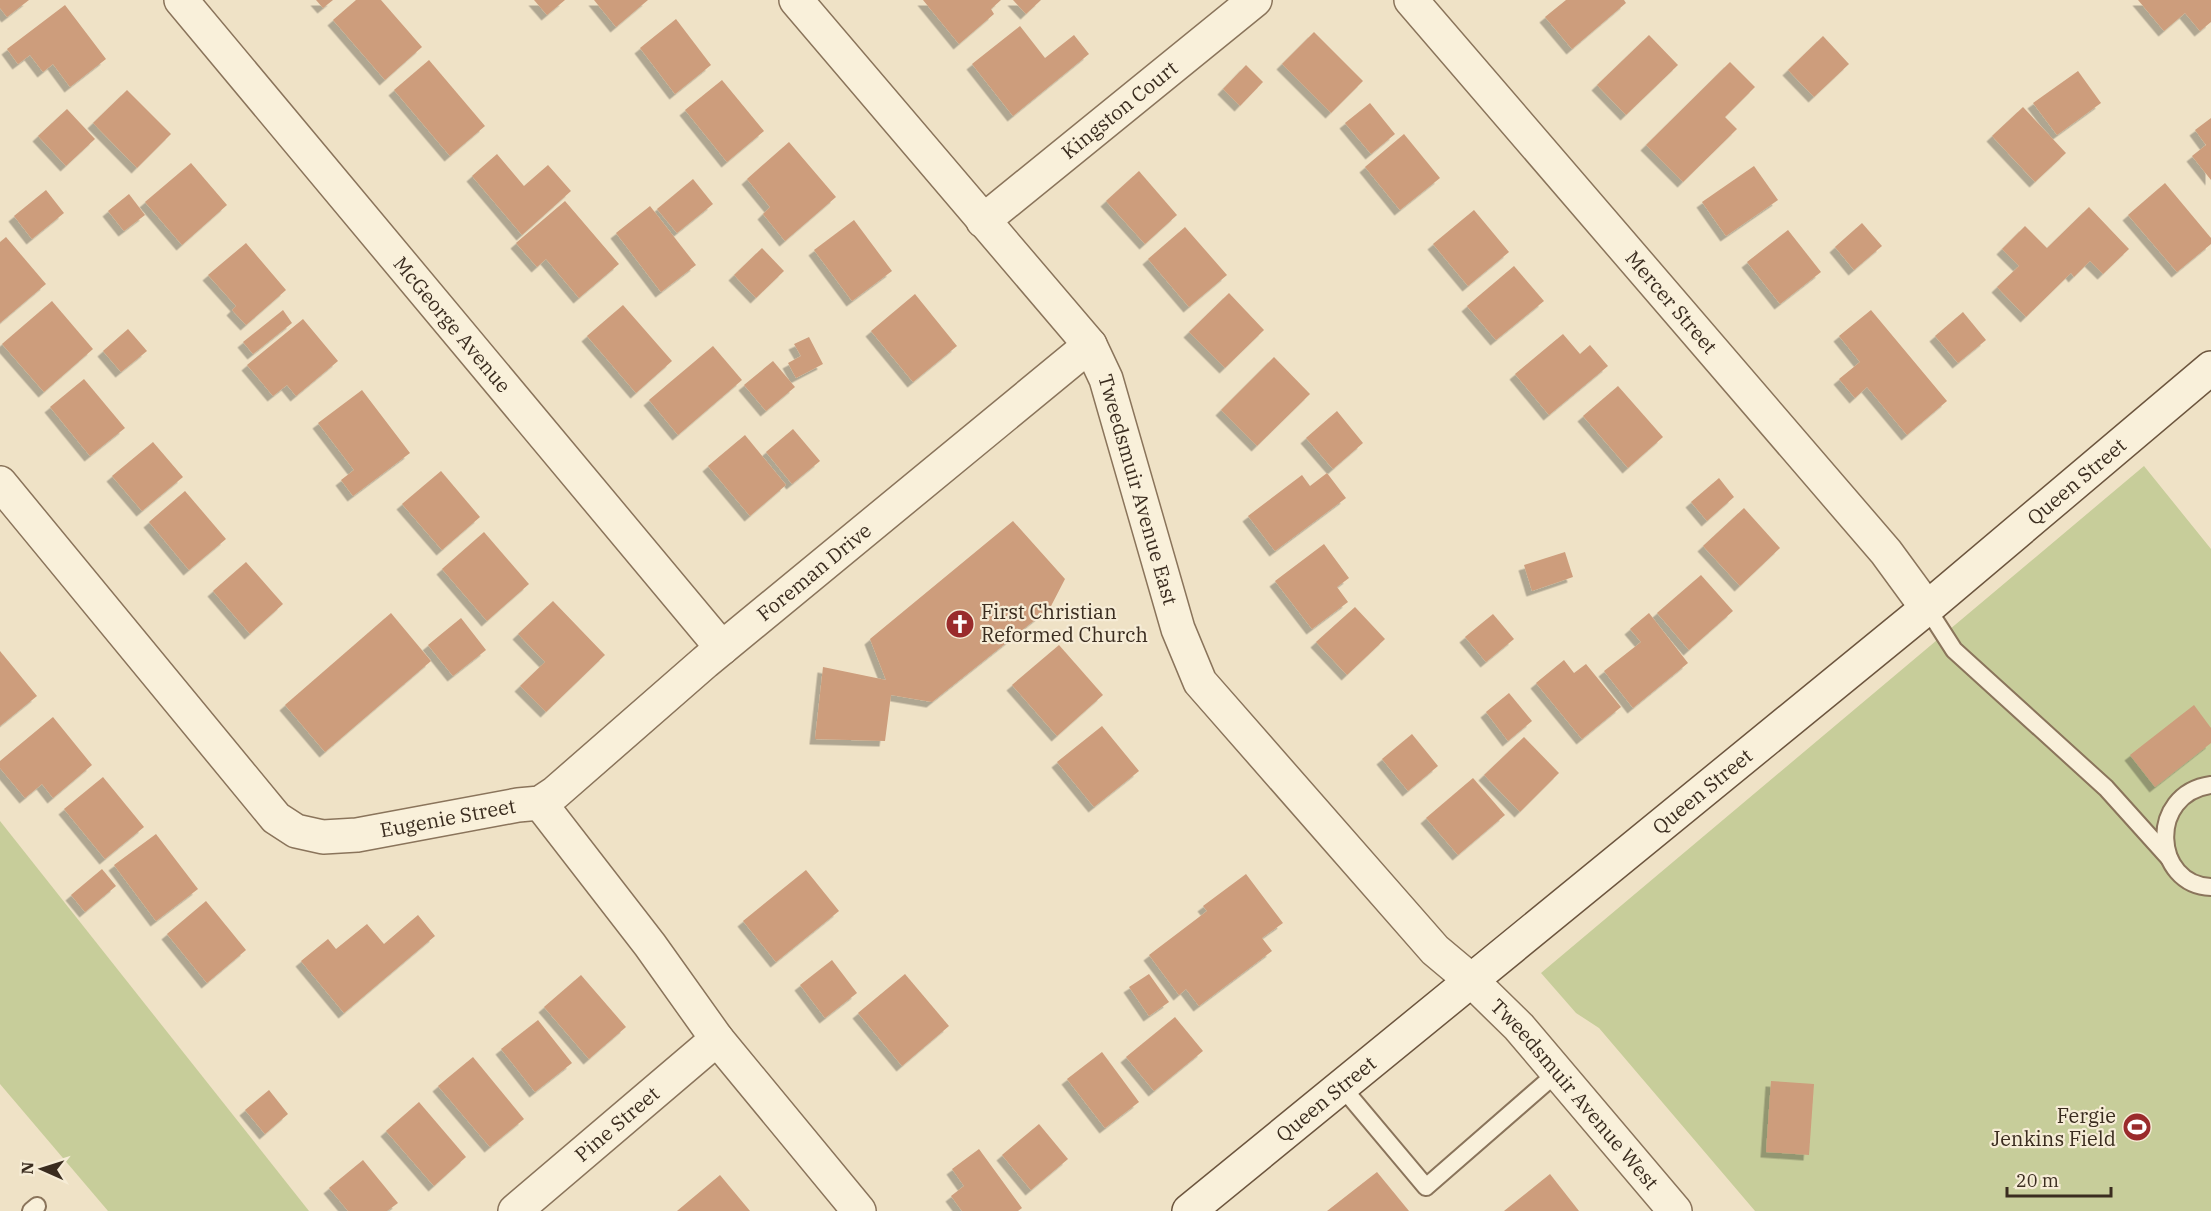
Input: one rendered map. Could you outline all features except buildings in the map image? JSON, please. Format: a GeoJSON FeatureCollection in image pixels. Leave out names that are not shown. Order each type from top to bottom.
{"type":"FeatureCollection","features":[{"type":"Feature","properties":{"kind":"street","name":"McGeorge Avenue"},"geometry":{"type":"LineString","coordinates":[[181,0],[723,648]]}},
{"type":"Feature","properties":{"kind":"street","name":"Tweedsmuir Avenue East"},"geometry":{"type":"LineString","coordinates":[[796,0],[1090,345],[1106,380],[1178,629],[1200,682],[1435,950],[1472,981]]}},
{"type":"Feature","properties":{"kind":"street","name":"Kingston Court"},"geometry":{"type":"LineString","coordinates":[[983,222],[1255,0]]}},
{"type":"Feature","properties":{"kind":"street","name":"Mercer Street"},"geometry":{"type":"LineString","coordinates":[[1411,0],[1886,552],[1927,608]]}},
{"type":"Feature","properties":{"kind":"street","name":"Foreman Drive"},"geometry":{"type":"LineString","coordinates":[[540,803],[723,648],[1090,345]]}},
{"type":"Feature","properties":{"kind":"street","name":"Queen Street"},"geometry":{"type":"LineString","coordinates":[[1189,1211],[1927,608],[2211,368]]}},
{"type":"Feature","properties":{"kind":"street","name":"Eugenie Street"},"geometry":{"type":"LineString","coordinates":[[0,483],[276,818],[296,831],[323,837],[357,835],[518,805],[540,803],[650,945],[717,1039],[859,1211]]}},
{"type":"Feature","properties":{"kind":"street","name":"Tweedsmuir Avenue West"},"geometry":{"type":"LineString","coordinates":[[1472,981],[1519,1027],[1675,1211]]}},
{"type":"Feature","properties":{"kind":"street","name":"Pine Street"},"geometry":{"type":"LineString","coordinates":[[515,1211],[717,1039]]}},
{"type":"Feature","properties":{"kind":"lane"},"geometry":{"type":"LineString","coordinates":[[1927,608],[1954,650],[2106,788],[2169,858],[2178,872],[2191,881],[2211,887]]}},
{"type":"Feature","properties":{"kind":"lane"},"geometry":{"type":"LineString","coordinates":[[2169,858],[2164,841],[2166,823],[2173,807],[2185,794],[2211,785]]}},
{"type":"Feature","properties":{"kind":"lane"},"geometry":{"type":"LineString","coordinates":[[1342,1087],[1426,1187],[1558,1072]]}},
{"type":"Feature","properties":{"kind":"green space"},"geometry":{"type":"Polygon","coordinates":[[[2144,466],[2211,549],[2211,1211],[1755,1211],[1599,1028],[1576,1013],[1541,973],[2144,466]]]}},
{"type":"Feature","properties":{"kind":"green space"},"geometry":{"type":"Polygon","coordinates":[[[0,821],[309,1211],[108,1211],[0,1084],[0,821]]]}},
{"type":"Feature","properties":{"kind":"place","name":"First Christian Reformed Church"},"geometry":{"type":"Point","coordinates":[960,624]}},
{"type":"Feature","properties":{"kind":"place","name":"Fergie Jenkins Field"},"geometry":{"type":"Point","coordinates":[2137,1127]}}]}
